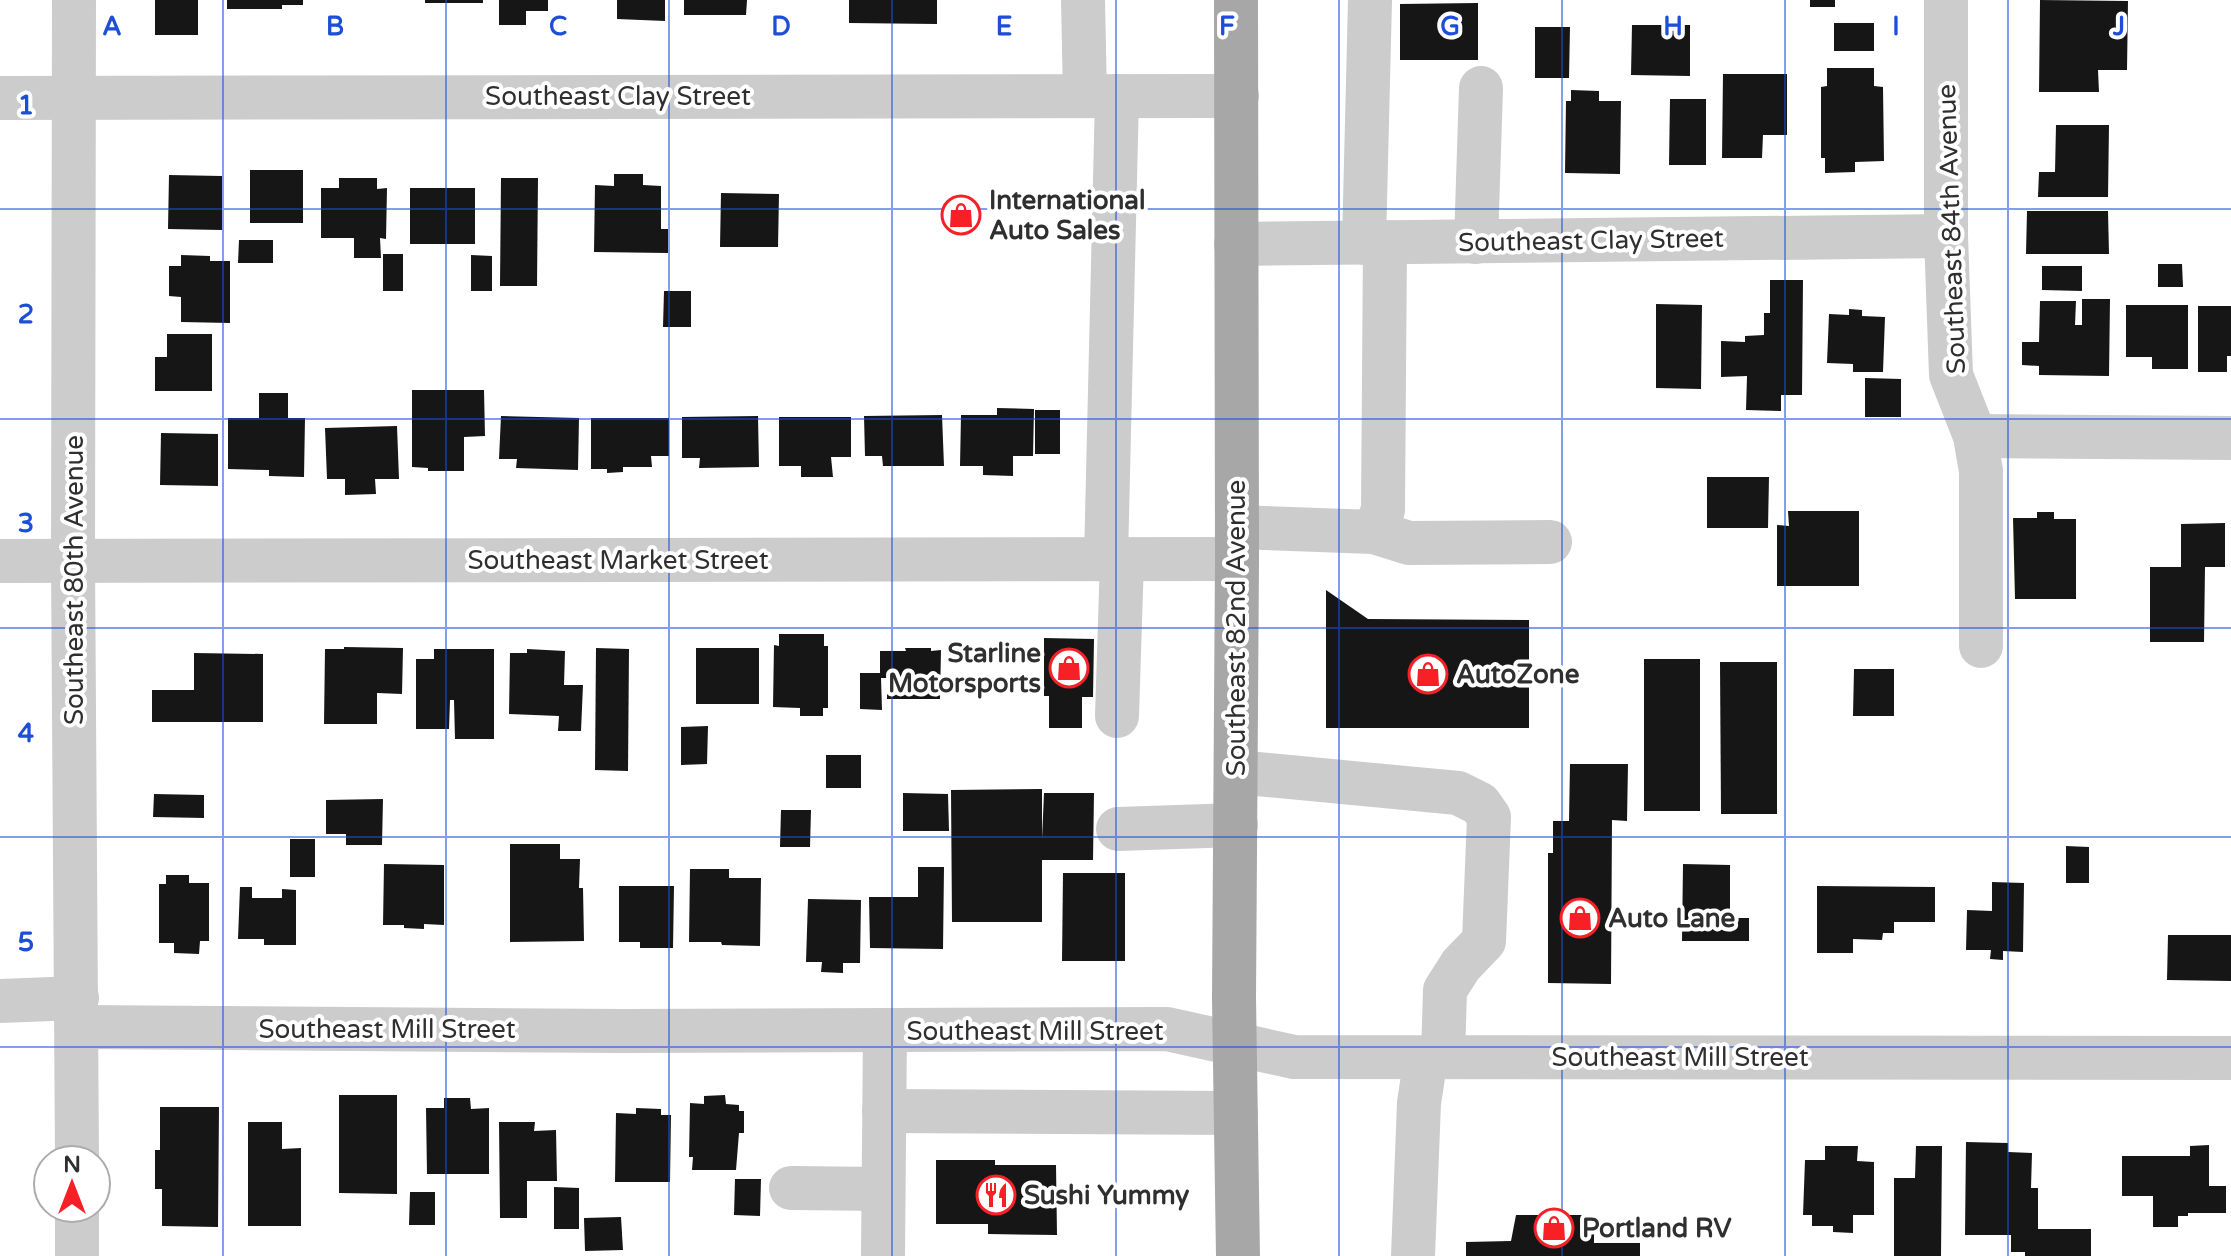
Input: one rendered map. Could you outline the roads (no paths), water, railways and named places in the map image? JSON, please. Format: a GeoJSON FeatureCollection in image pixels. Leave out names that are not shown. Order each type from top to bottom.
{"type":"FeatureCollection","features":[{"type":"Feature","properties":{"kind":"main road","name":"Southeast 82nd Avenue"},"geometry":{"type":"LineString","coordinates":[[1236,0],[1235,1044],[1238,1256]]}},
{"type":"Feature","properties":{"kind":"street","name":"Southeast 80th Avenue"},"geometry":{"type":"LineString","coordinates":[[74,0],[73,561],[77,1144]]}},
{"type":"Feature","properties":{"kind":"street"},"geometry":{"type":"LineString","coordinates":[[1083,0],[1101,96],[1117,716]]}},
{"type":"Feature","properties":{"kind":"street"},"geometry":{"type":"LineString","coordinates":[[1370,0],[1383,510],[1374,532]]}},
{"type":"Feature","properties":{"kind":"street","name":"Southeast 84th Avenue"},"geometry":{"type":"LineString","coordinates":[[1946,0],[1946,236],[1951,375],[1975,436],[1981,471],[1981,646]]}},
{"type":"Feature","properties":{"kind":"street"},"geometry":{"type":"LineString","coordinates":[[1476,242],[1481,88]]}},
{"type":"Feature","properties":{"kind":"street","name":"Southeast Clay Street"},"geometry":{"type":"LineString","coordinates":[[0,98],[1237,96]]}},
{"type":"Feature","properties":{"kind":"street","name":"Southeast Clay Street"},"geometry":{"type":"LineString","coordinates":[[1236,244],[1946,236]]}},
{"type":"Feature","properties":{"kind":"street"},"geometry":{"type":"LineString","coordinates":[[1975,436],[2231,438]]}},
{"type":"Feature","properties":{"kind":"street","name":"Southeast Market Street"},"geometry":{"type":"LineString","coordinates":[[0,561],[1114,559],[1237,543],[1374,532],[1409,543],[1550,542]]}},
{"type":"Feature","properties":{"kind":"street"},"geometry":{"type":"LineString","coordinates":[[1236,772],[1458,793],[1480,804],[1489,817],[1484,941],[1461,965],[1445,990],[1434,1057],[1419,1103],[1413,1256]]}},
{"type":"Feature","properties":{"kind":"street"},"geometry":{"type":"LineString","coordinates":[[1118,829],[1236,825]]}},
{"type":"Feature","properties":{"kind":"street","name":"Southeast Mill Street"},"geometry":{"type":"LineString","coordinates":[[0,1001],[77,1013],[622,1031],[1167,1029],[1294,1057],[2231,1058]]}},
{"type":"Feature","properties":{"kind":"street"},"geometry":{"type":"LineString","coordinates":[[883,1256],[885,1030]]}},
{"type":"Feature","properties":{"kind":"street"},"geometry":{"type":"LineString","coordinates":[[884,1111],[1236,1113]]}},
{"type":"Feature","properties":{"kind":"street"},"geometry":{"type":"LineString","coordinates":[[791,1188],[883,1189]]}},
{"type":"Feature","properties":{"kind":"street"},"geometry":{"type":"LineString","coordinates":[[77,1224],[77,1256]]}},
{"type":"Feature","properties":{"kind":"place","name":"International Auto Sales"},"geometry":{"type":"Point","coordinates":[961,215]}},
{"type":"Feature","properties":{"kind":"place","name":"Starline Motorsports"},"geometry":{"type":"Point","coordinates":[1069,668]}},
{"type":"Feature","properties":{"kind":"place","name":"AutoZone"},"geometry":{"type":"Point","coordinates":[1428,674]}},
{"type":"Feature","properties":{"kind":"place","name":"Auto Lane"},"geometry":{"type":"Point","coordinates":[1580,918]}},
{"type":"Feature","properties":{"kind":"place","name":"Sushi Yummy"},"geometry":{"type":"Point","coordinates":[996,1195]}},
{"type":"Feature","properties":{"kind":"place","name":"Portland RV"},"geometry":{"type":"Point","coordinates":[1554,1228]}}]}
